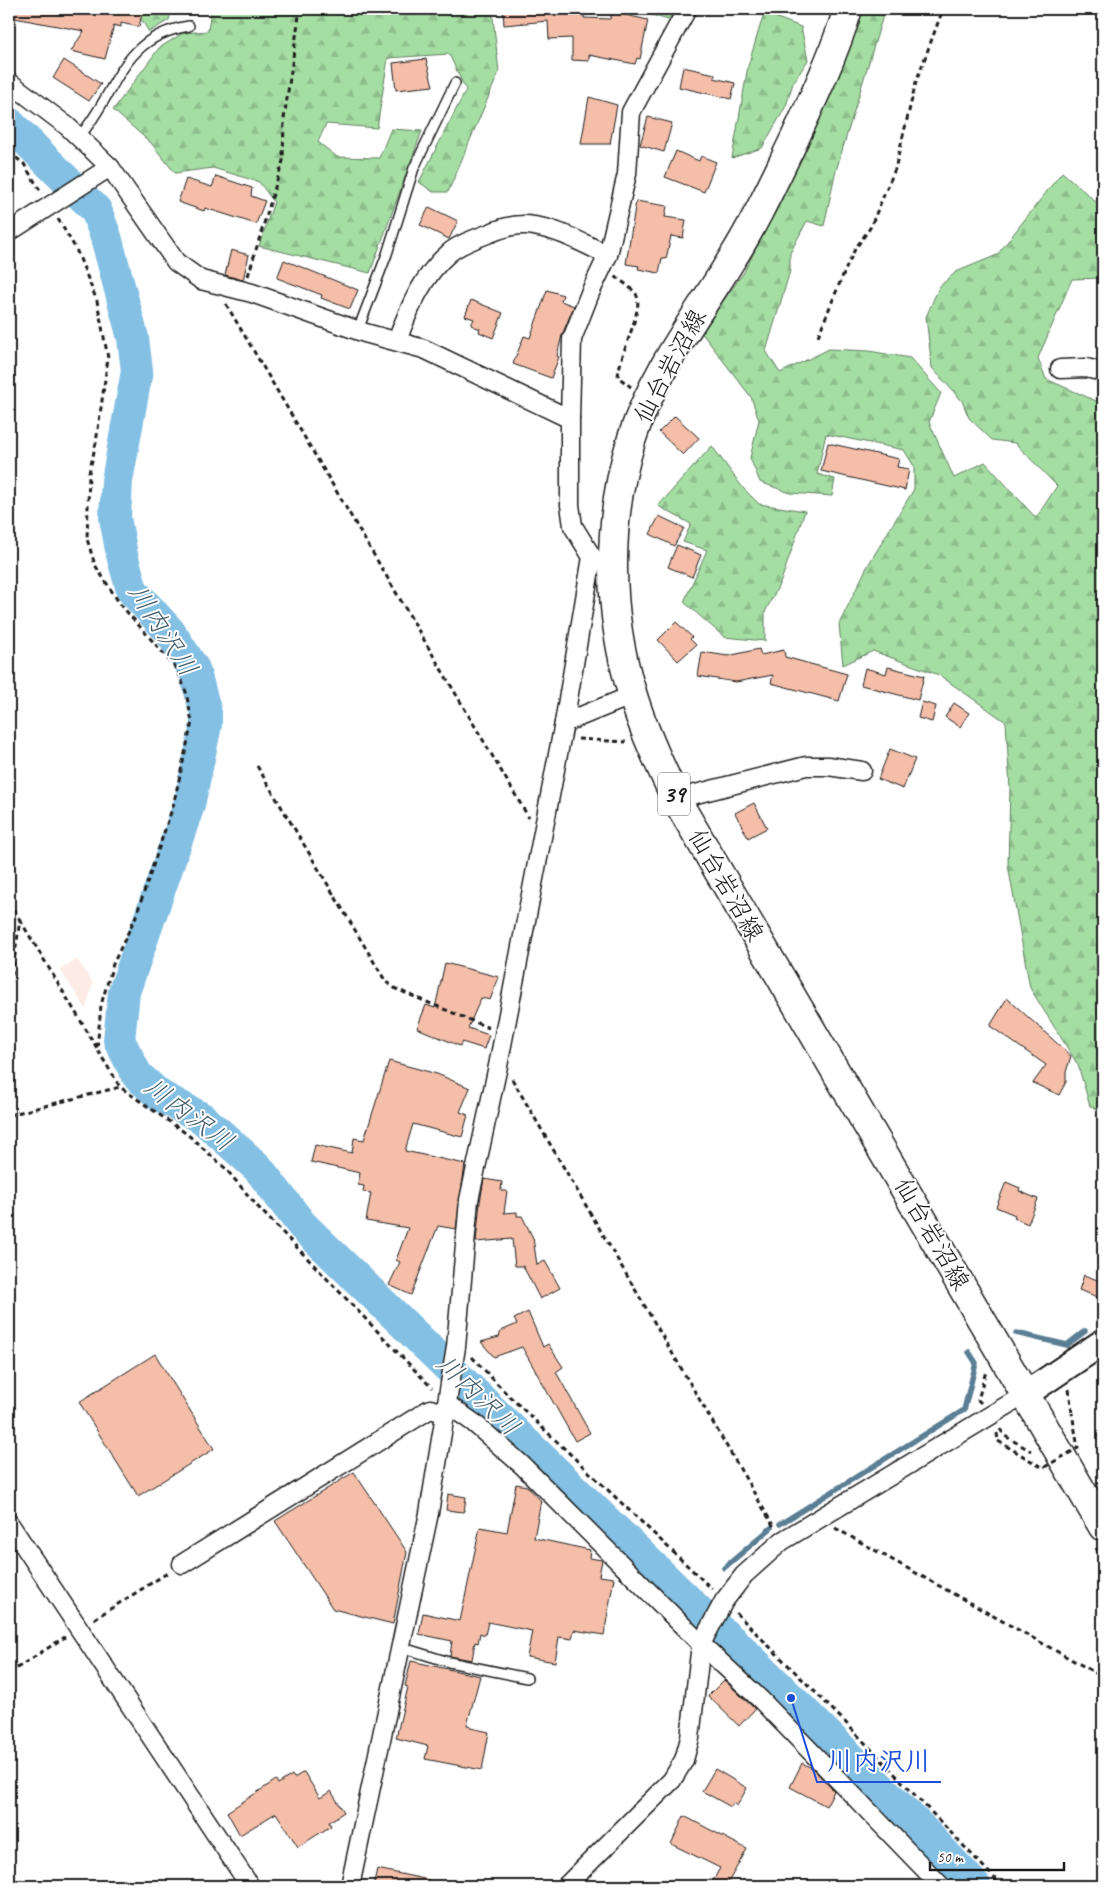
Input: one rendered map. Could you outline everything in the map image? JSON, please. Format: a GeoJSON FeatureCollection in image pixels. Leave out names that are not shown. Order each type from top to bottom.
{"type":"FeatureCollection","features":[{"type":"Feature","properties":{"kind":"main road","name":"仙台岩沼線"},"geometry":{"type":"LineString","coordinates":[[848,9],[811,102],[765,200],[731,261],[675,348],[649,395],[632,437],[621,486],[613,554],[612,572],[617,623],[633,695],[654,751],[676,799],[1103,1527]]}},
{"type":"Feature","properties":{"kind":"street"},"geometry":{"type":"LineString","coordinates":[[350,1886],[428,1513],[456,1344],[469,1200],[498,1066],[542,841],[592,557],[573,526],[570,504],[572,339],[606,261],[627,174],[631,112],[687,9]]}},
{"type":"Feature","properties":{"kind":"street"},"geometry":{"type":"LineString","coordinates":[[9,82],[52,113],[79,137],[176,262],[201,280],[424,349],[570,419]]}},
{"type":"Feature","properties":{"kind":"street"},"geometry":{"type":"LineString","coordinates":[[9,232],[105,170]]}},
{"type":"Feature","properties":{"kind":"street"},"geometry":{"type":"LineString","coordinates":[[397,341],[411,304],[428,276],[449,252],[510,225],[533,225],[564,234],[606,261]]}},
{"type":"Feature","properties":{"kind":"street"},"geometry":{"type":"LineString","coordinates":[[1060,369],[1086,368],[1103,372]]}},
{"type":"Feature","properties":{"kind":"street"},"geometry":{"type":"LineString","coordinates":[[564,723],[633,695]]}},
{"type":"Feature","properties":{"kind":"street"},"geometry":{"type":"LineString","coordinates":[[676,799],[806,766],[828,766],[862,771]]}},
{"type":"Feature","properties":{"kind":"street"},"geometry":{"type":"LineString","coordinates":[[566,1886],[672,1780],[684,1760],[690,1738],[703,1640],[722,1605],[744,1574],[782,1541],[1026,1394],[1103,1342]]}},
{"type":"Feature","properties":{"kind":"street"},"geometry":{"type":"LineString","coordinates":[[182,1564],[430,1409],[447,1403]]}},
{"type":"Feature","properties":{"kind":"street"},"geometry":{"type":"LineString","coordinates":[[447,1403],[474,1423],[522,1465],[703,1640],[941,1886]]}},
{"type":"Feature","properties":{"kind":"street"},"geometry":{"type":"LineString","coordinates":[[9,1523],[250,1886]]}},
{"type":"Feature","properties":{"kind":"lane"},"geometry":{"type":"LineString","coordinates":[[79,137],[89,126],[129,56],[168,29],[189,26]]}},
{"type":"Feature","properties":{"kind":"lane"},"geometry":{"type":"LineString","coordinates":[[358,330],[387,254],[414,168],[455,83]]}},
{"type":"Feature","properties":{"kind":"lane"},"geometry":{"type":"LineString","coordinates":[[400,1647],[449,1662],[527,1678]]}},
{"type":"Feature","properties":{"kind":"path"},"geometry":{"type":"LineString","coordinates":[[300,9],[284,119],[283,161],[235,289],[223,300],[542,841]]}},
{"type":"Feature","properties":{"kind":"path"},"geometry":{"type":"LineString","coordinates":[[818,336],[851,258],[870,228],[891,178],[916,82],[943,9]]}},
{"type":"Feature","properties":{"kind":"path"},"geometry":{"type":"LineString","coordinates":[[9,152],[24,164],[54,203],[97,301],[108,358],[96,443],[89,473],[87,539],[95,565],[120,604],[176,669],[186,692],[192,722],[173,806],[136,916],[113,964],[101,1005],[97,1049]]}},
{"type":"Feature","properties":{"kind":"path"},"geometry":{"type":"LineString","coordinates":[[606,261],[636,295],[639,302],[639,312],[619,365],[618,377],[626,384],[649,395]]}},
{"type":"Feature","properties":{"kind":"path"},"geometry":{"type":"LineString","coordinates":[[257,766],[386,982],[396,989],[435,1003],[504,1035]]}},
{"type":"Feature","properties":{"kind":"path"},"geometry":{"type":"LineString","coordinates":[[9,902],[120,1087],[187,1134],[225,1168],[258,1207],[447,1403]]}},
{"type":"Feature","properties":{"kind":"path"},"geometry":{"type":"LineString","coordinates":[[9,995],[20,920]]}},
{"type":"Feature","properties":{"kind":"path"},"geometry":{"type":"LineString","coordinates":[[498,1066],[506,1068],[772,1522]]}},
{"type":"Feature","properties":{"kind":"path"},"geometry":{"type":"LineString","coordinates":[[9,1115],[120,1087]]}},
{"type":"Feature","properties":{"kind":"path"},"geometry":{"type":"LineString","coordinates":[[456,1344],[722,1605],[851,1728],[1002,1886]]}},
{"type":"Feature","properties":{"kind":"path"},"geometry":{"type":"LineString","coordinates":[[1002,1431],[995,1434],[998,1441],[1043,1468],[1078,1448],[1072,1413]]}},
{"type":"Feature","properties":{"kind":"path"},"geometry":{"type":"LineString","coordinates":[[819,1519],[1103,1677]]}},
{"type":"Feature","properties":{"kind":"path"},"geometry":{"type":"LineString","coordinates":[[9,1673],[182,1564]]}},
{"type":"Feature","properties":{"kind":"shaded area"},"geometry":{"type":"Polygon","coordinates":[[[77,959],[93,983],[86,1009],[60,970],[77,959]]]}},
{"type":"Feature","properties":{"kind":"green space"},"geometry":{"type":"Polygon","coordinates":[[[135,9],[171,9],[169,20],[149,32],[135,9]]]}},
{"type":"Feature","properties":{"kind":"green space"},"geometry":{"type":"Polygon","coordinates":[[[211,9],[492,9],[499,72],[448,192],[433,192],[419,182],[466,90],[449,54],[388,58],[377,128],[326,124],[318,142],[337,157],[379,158],[391,129],[422,131],[370,273],[259,246],[274,202],[259,182],[213,168],[175,173],[151,143],[113,110],[159,48],[183,33],[208,31],[211,9]]]}},
{"type":"Feature","properties":{"kind":"green space"},"geometry":{"type":"Polygon","coordinates":[[[633,9],[675,9],[668,20],[633,9]]]}},
{"type":"Feature","properties":{"kind":"green space"},"geometry":{"type":"Polygon","coordinates":[[[862,9],[885,9],[835,174],[824,226],[807,221],[790,253],[790,271],[766,351],[780,373],[829,349],[869,351],[910,358],[941,393],[929,422],[954,478],[985,462],[1036,518],[1057,486],[1015,443],[992,440],[969,418],[962,401],[932,368],[926,317],[939,287],[956,272],[997,255],[1062,172],[1103,208],[1103,278],[1072,279],[1038,358],[1046,379],[1103,404],[1103,1112],[1090,1106],[1078,1065],[1030,988],[1008,865],[1010,789],[1006,722],[939,675],[873,651],[843,665],[839,624],[867,567],[914,489],[914,466],[904,450],[826,434],[817,474],[835,479],[832,496],[790,493],[760,482],[750,458],[759,420],[751,397],[701,332],[744,272],[794,172],[862,9]]]}},
{"type":"Feature","properties":{"kind":"green space"},"geometry":{"type":"Polygon","coordinates":[[[764,13],[801,27],[808,60],[793,83],[786,106],[762,148],[732,158],[748,66],[764,13]]]}},
{"type":"Feature","properties":{"kind":"green space"},"geometry":{"type":"Polygon","coordinates":[[[712,446],[743,488],[759,504],[805,511],[781,581],[765,612],[765,641],[724,637],[684,602],[707,550],[683,542],[691,524],[658,506],[712,446]]]}},
{"type":"Feature","properties":{"kind":"building"},"geometry":{"type":"Polygon","coordinates":[[[9,9],[143,9],[139,27],[121,23],[121,27],[114,25],[105,59],[71,51],[84,31],[9,17],[9,9]]]}},
{"type":"Feature","properties":{"kind":"building"},"geometry":{"type":"Polygon","coordinates":[[[503,9],[584,9],[584,18],[610,19],[612,12],[648,20],[640,59],[637,58],[635,64],[589,55],[589,61],[572,60],[572,38],[549,39],[548,21],[504,25],[503,9]]]}},
{"type":"Feature","properties":{"kind":"building"},"geometry":{"type":"Polygon","coordinates":[[[426,59],[433,86],[396,90],[393,63],[426,59]]]}},
{"type":"Feature","properties":{"kind":"building"},"geometry":{"type":"Polygon","coordinates":[[[64,60],[101,84],[89,101],[53,78],[64,60]]]}},
{"type":"Feature","properties":{"kind":"building"},"geometry":{"type":"Polygon","coordinates":[[[683,67],[715,74],[714,78],[735,83],[731,99],[679,87],[683,67]]]}},
{"type":"Feature","properties":{"kind":"building"},"geometry":{"type":"Polygon","coordinates":[[[589,97],[617,105],[610,144],[581,144],[589,97]]]}},
{"type":"Feature","properties":{"kind":"building"},"geometry":{"type":"Polygon","coordinates":[[[648,117],[672,123],[664,152],[640,145],[648,117]]]}},
{"type":"Feature","properties":{"kind":"building"},"geometry":{"type":"Polygon","coordinates":[[[676,151],[699,161],[701,156],[716,162],[704,192],[665,177],[676,151]]]}},
{"type":"Feature","properties":{"kind":"building"},"geometry":{"type":"Polygon","coordinates":[[[216,176],[252,188],[251,196],[265,201],[256,224],[205,208],[204,211],[178,202],[186,179],[212,187],[216,176]]]}},
{"type":"Feature","properties":{"kind":"building"},"geometry":{"type":"Polygon","coordinates":[[[636,201],[667,206],[665,217],[686,220],[683,238],[671,236],[666,259],[662,258],[659,273],[638,269],[639,266],[626,264],[636,201]]]}},
{"type":"Feature","properties":{"kind":"building"},"geometry":{"type":"Polygon","coordinates":[[[429,207],[458,221],[449,239],[420,225],[429,207]]]}},
{"type":"Feature","properties":{"kind":"building"},"geometry":{"type":"Polygon","coordinates":[[[231,250],[249,255],[243,280],[225,275],[231,250]]]}},
{"type":"Feature","properties":{"kind":"building"},"geometry":{"type":"Polygon","coordinates":[[[284,260],[358,290],[350,309],[321,298],[322,295],[277,278],[284,260]]]}},
{"type":"Feature","properties":{"kind":"building"},"geometry":{"type":"Polygon","coordinates":[[[547,290],[563,295],[561,301],[574,306],[562,335],[557,356],[559,357],[551,378],[513,364],[524,336],[530,338],[547,290]]]}},
{"type":"Feature","properties":{"kind":"building"},"geometry":{"type":"Polygon","coordinates":[[[471,300],[503,313],[493,338],[479,332],[480,329],[471,325],[474,319],[465,316],[471,300]]]}},
{"type":"Feature","properties":{"kind":"building"},"geometry":{"type":"Polygon","coordinates":[[[675,416],[699,438],[683,455],[659,432],[675,416]]]}},
{"type":"Feature","properties":{"kind":"building"},"geometry":{"type":"Polygon","coordinates":[[[828,443],[899,459],[897,467],[909,469],[905,490],[821,471],[828,443]]]}},
{"type":"Feature","properties":{"kind":"building"},"geometry":{"type":"Polygon","coordinates":[[[659,516],[684,528],[674,546],[650,534],[659,516]]]}},
{"type":"Feature","properties":{"kind":"building"},"geometry":{"type":"Polygon","coordinates":[[[677,545],[701,555],[692,577],[668,567],[677,545]]]}},
{"type":"Feature","properties":{"kind":"building"},"geometry":{"type":"Polygon","coordinates":[[[676,622],[692,637],[690,639],[696,645],[678,661],[658,640],[676,622]]]}},
{"type":"Feature","properties":{"kind":"building"},"geometry":{"type":"Polygon","coordinates":[[[759,649],[761,655],[784,650],[785,657],[847,674],[839,701],[771,683],[773,675],[736,682],[698,676],[702,652],[728,656],[759,649]]]}},
{"type":"Feature","properties":{"kind":"building"},"geometry":{"type":"Polygon","coordinates":[[[888,667],[924,676],[918,700],[861,685],[865,668],[886,674],[888,667]]]}},
{"type":"Feature","properties":{"kind":"building"},"geometry":{"type":"Polygon","coordinates":[[[922,702],[936,706],[932,722],[918,718],[922,702]]]}},
{"type":"Feature","properties":{"kind":"building"},"geometry":{"type":"Polygon","coordinates":[[[954,703],[969,713],[960,727],[945,717],[954,703]]]}},
{"type":"Feature","properties":{"kind":"building"},"geometry":{"type":"Polygon","coordinates":[[[890,749],[915,759],[903,789],[878,779],[890,749]]]}},
{"type":"Feature","properties":{"kind":"building"},"geometry":{"type":"Polygon","coordinates":[[[754,803],[767,828],[748,838],[735,813],[754,803]]]}},
{"type":"Feature","properties":{"kind":"building"},"geometry":{"type":"Polygon","coordinates":[[[445,963],[499,977],[490,1000],[481,998],[468,1028],[489,1035],[484,1049],[462,1042],[460,1046],[417,1028],[426,1005],[435,1008],[445,963]]]}},
{"type":"Feature","properties":{"kind":"building"},"geometry":{"type":"Polygon","coordinates":[[[1007,998],[1071,1056],[1066,1072],[1066,1082],[1059,1095],[1033,1083],[1046,1065],[990,1026],[1007,998]]]}},
{"type":"Feature","properties":{"kind":"building"},"geometry":{"type":"Polygon","coordinates":[[[389,1061],[437,1074],[470,1088],[460,1112],[468,1115],[462,1137],[413,1124],[405,1151],[465,1164],[456,1229],[438,1226],[411,1295],[389,1285],[400,1262],[396,1260],[408,1228],[366,1221],[371,1193],[363,1192],[364,1186],[358,1185],[360,1173],[311,1162],[315,1145],[352,1153],[354,1138],[364,1140],[389,1061]]]}},
{"type":"Feature","properties":{"kind":"building"},"geometry":{"type":"Polygon","coordinates":[[[484,1179],[502,1182],[501,1191],[507,1191],[504,1213],[517,1212],[517,1216],[522,1216],[533,1238],[537,1265],[545,1261],[560,1288],[540,1299],[523,1266],[515,1266],[512,1239],[476,1242],[484,1179]]]}},
{"type":"Feature","properties":{"kind":"building"},"geometry":{"type":"Polygon","coordinates":[[[1006,1182],[1020,1188],[1019,1191],[1038,1199],[1028,1224],[1014,1218],[1015,1215],[996,1207],[1006,1182]]]}},
{"type":"Feature","properties":{"kind":"building"},"geometry":{"type":"Polygon","coordinates":[[[1084,1275],[1103,1282],[1103,1299],[1079,1290],[1084,1275]]]}},
{"type":"Feature","properties":{"kind":"building"},"geometry":{"type":"Polygon","coordinates":[[[528,1312],[543,1347],[548,1344],[563,1367],[556,1372],[590,1433],[575,1441],[522,1347],[494,1357],[481,1342],[499,1337],[501,1331],[517,1324],[514,1319],[528,1312]]]}},
{"type":"Feature","properties":{"kind":"building"},"geometry":{"type":"Polygon","coordinates":[[[155,1354],[214,1449],[138,1496],[79,1402],[155,1354]]]}},
{"type":"Feature","properties":{"kind":"building"},"geometry":{"type":"Polygon","coordinates":[[[354,1472],[407,1552],[393,1624],[333,1609],[275,1521],[354,1472]]]}},
{"type":"Feature","properties":{"kind":"building"},"geometry":{"type":"Polygon","coordinates":[[[516,1484],[527,1486],[541,1501],[534,1538],[590,1550],[589,1558],[602,1560],[599,1576],[614,1578],[604,1635],[574,1630],[572,1639],[559,1637],[555,1662],[527,1657],[532,1631],[488,1622],[485,1635],[480,1633],[478,1643],[475,1642],[472,1660],[450,1656],[452,1641],[419,1634],[423,1613],[460,1621],[480,1527],[507,1532],[516,1484]]]}},
{"type":"Feature","properties":{"kind":"building"},"geometry":{"type":"Polygon","coordinates":[[[448,1494],[466,1497],[464,1512],[446,1510],[448,1494]]]}},
{"type":"Feature","properties":{"kind":"building"},"geometry":{"type":"Polygon","coordinates":[[[411,1661],[480,1676],[467,1725],[471,1726],[471,1728],[489,1732],[482,1770],[425,1759],[428,1746],[396,1738],[408,1687],[405,1686],[411,1661]]]}},
{"type":"Feature","properties":{"kind":"building"},"geometry":{"type":"Polygon","coordinates":[[[724,1680],[755,1709],[739,1726],[708,1696],[724,1680]]]}},
{"type":"Feature","properties":{"kind":"building"},"geometry":{"type":"Polygon","coordinates":[[[802,1763],[812,1768],[834,1791],[826,1806],[790,1787],[802,1763]]]}},
{"type":"Feature","properties":{"kind":"building"},"geometry":{"type":"Polygon","coordinates":[[[715,1769],[747,1788],[737,1806],[733,1803],[731,1807],[702,1791],[715,1769]]]}},
{"type":"Feature","properties":{"kind":"building"},"geometry":{"type":"Polygon","coordinates":[[[304,1772],[320,1798],[331,1791],[344,1812],[329,1822],[331,1826],[298,1847],[276,1813],[240,1835],[227,1812],[276,1780],[278,1784],[292,1775],[294,1778],[304,1772]]]}},
{"type":"Feature","properties":{"kind":"building"},"geometry":{"type":"Polygon","coordinates":[[[684,1816],[747,1849],[726,1886],[710,1886],[720,1868],[671,1844],[684,1816]]]}},
{"type":"Feature","properties":{"kind":"building"},"geometry":{"type":"Polygon","coordinates":[[[377,1869],[429,1880],[428,1886],[373,1886],[377,1869]]]}},
{"type":"Feature","properties":{"kind":"waterway","name":"川内沢川"},"geometry":{"type":"LineString","coordinates":[[9,123],[96,210],[106,237],[133,338],[137,371],[117,481],[115,518],[122,555],[132,590],[170,632],[194,669],[206,713],[206,725],[189,805],[124,992],[119,1040],[137,1075],[159,1095],[202,1118],[258,1168],[302,1225],[709,1621],[738,1646],[915,1822],[975,1886]]}},
{"type":"Feature","properties":{"kind":"waterway"},"geometry":{"type":"LineString","coordinates":[[1016,1333],[1067,1345],[1085,1331]]}},
{"type":"Feature","properties":{"kind":"waterway"},"geometry":{"type":"LineString","coordinates":[[780,1524],[964,1410],[976,1363],[969,1352]]}},
{"type":"Feature","properties":{"kind":"waterway"},"geometry":{"type":"LineString","coordinates":[[724,1568],[771,1528]]}},
{"type":"Feature","properties":{"kind":"waterway"},"geometry":{"type":"LineString","coordinates":[[699,1611],[704,1601]]}},
{"type":"Feature","properties":{"kind":"place","name":"川内沢川"},"geometry":{"type":"Point","coordinates":[791,1698]}}]}
